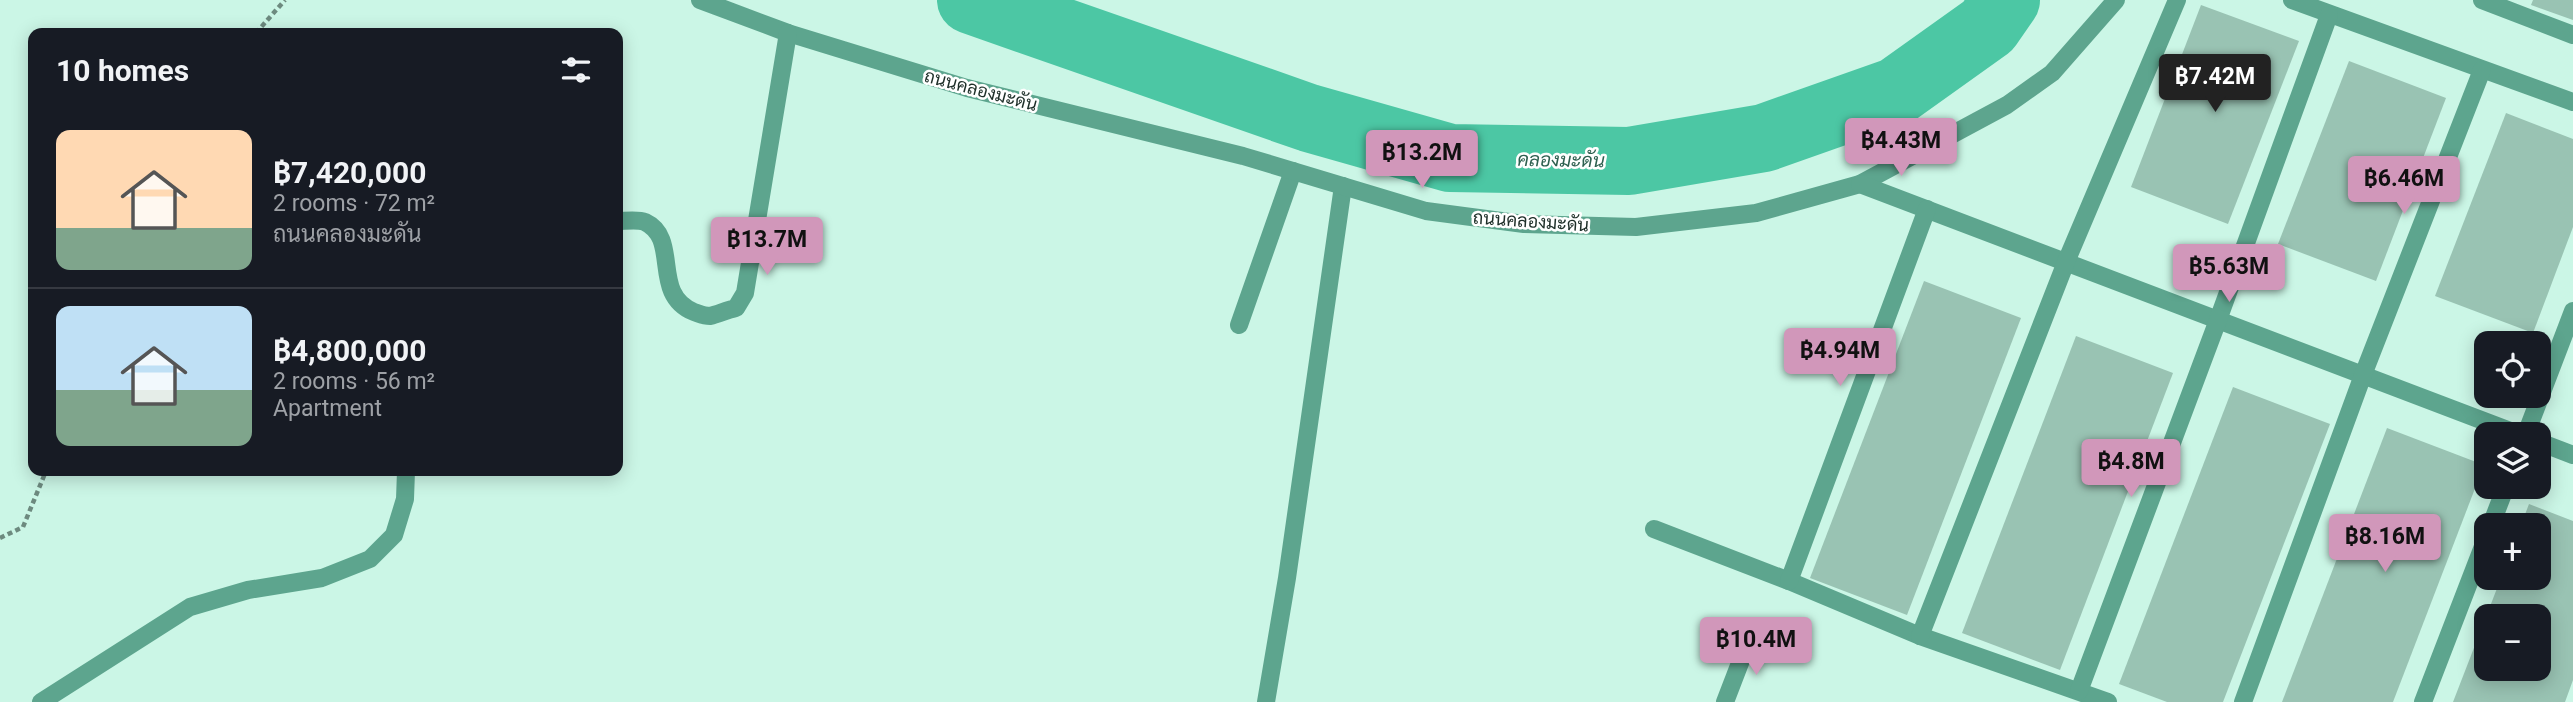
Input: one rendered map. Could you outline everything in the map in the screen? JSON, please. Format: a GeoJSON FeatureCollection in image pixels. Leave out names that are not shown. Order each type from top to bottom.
{"type":"FeatureCollection","features":[{"type":"Feature","properties":{"kind":"street","name":"ถนนคลองมะดัน"},"geometry":{"type":"LineString","coordinates":[[700,0],[788,33],[967,88],[1243,156],[1426,211],[1524,223],[1636,227],[1756,213],[1860,184],[2007,105],[2052,73],[2116,0]]}},
{"type":"Feature","properties":{"kind":"street"},"geometry":{"type":"LineString","coordinates":[[1920,636],[2066,262],[2177,0]]}},
{"type":"Feature","properties":{"kind":"street"},"geometry":{"type":"LineString","coordinates":[[2292,0],[2573,102]]}},
{"type":"Feature","properties":{"kind":"street"},"geometry":{"type":"LineString","coordinates":[[2482,0],[2506,4],[2573,36]]}},
{"type":"Feature","properties":{"kind":"street"},"geometry":{"type":"LineString","coordinates":[[2079,691],[2329,15]]}},
{"type":"Feature","properties":{"kind":"street"},"geometry":{"type":"LineString","coordinates":[[623,221],[644,222],[655,230],[663,242],[666,272],[672,294],[683,307],[706,317],[736,308],[746,293],[788,33]]}},
{"type":"Feature","properties":{"kind":"street"},"geometry":{"type":"LineString","coordinates":[[2243,702],[2363,375],[2482,70]]}},
{"type":"Feature","properties":{"kind":"street"},"geometry":{"type":"LineString","coordinates":[[1239,325],[1293,171]]}},
{"type":"Feature","properties":{"kind":"street"},"geometry":{"type":"LineString","coordinates":[[1860,184],[2486,422]]}},
{"type":"Feature","properties":{"kind":"street"},"geometry":{"type":"LineString","coordinates":[[1266,702],[1287,579],[1343,186]]}},
{"type":"Feature","properties":{"kind":"street"},"geometry":{"type":"LineString","coordinates":[[1789,581],[1927,209]]}},
{"type":"Feature","properties":{"kind":"street"},"geometry":{"type":"LineString","coordinates":[[2531,422],[2573,311]]}},
{"type":"Feature","properties":{"kind":"street"},"geometry":{"type":"LineString","coordinates":[[2551,447],[2573,455]]}},
{"type":"Feature","properties":{"kind":"street"},"geometry":{"type":"LineString","coordinates":[[41,702],[190,607],[248,590],[322,578],[370,559],[394,535],[404,499],[406,476]]}},
{"type":"Feature","properties":{"kind":"street"},"geometry":{"type":"LineString","coordinates":[[1654,529],[1789,581],[1920,636],[2108,702]]}},
{"type":"Feature","properties":{"kind":"street"},"geometry":{"type":"LineString","coordinates":[[2423,702],[2474,571]]}},
{"type":"Feature","properties":{"kind":"street"},"geometry":{"type":"LineString","coordinates":[[1725,702],[1750,637]]}},
{"type":"Feature","properties":{"kind":"path"},"geometry":{"type":"LineString","coordinates":[[260,28],[285,0]]}},
{"type":"Feature","properties":{"kind":"path"},"geometry":{"type":"LineString","coordinates":[[0,538],[23,527],[44,476]]}},
{"type":"Feature","properties":{"kind":"building"},"geometry":{"type":"Polygon","coordinates":[[[2533,0],[2573,0],[2573,20],[2531,5],[2533,0]]]}},
{"type":"Feature","properties":{"kind":"building"},"geometry":{"type":"Polygon","coordinates":[[[2201,5],[2299,41],[2228,224],[2131,187],[2201,5]]]}},
{"type":"Feature","properties":{"kind":"building"},"geometry":{"type":"Polygon","coordinates":[[[2349,61],[2446,98],[2376,281],[2278,244],[2349,61]]]}},
{"type":"Feature","properties":{"kind":"building"},"geometry":{"type":"Polygon","coordinates":[[[2506,113],[2573,139],[2573,227],[2534,331],[2435,296],[2506,113]]]}},
{"type":"Feature","properties":{"kind":"building"},"geometry":{"type":"Polygon","coordinates":[[[1924,281],[2021,318],[1907,615],[1810,578],[1924,281]]]}},
{"type":"Feature","properties":{"kind":"building"},"geometry":{"type":"Polygon","coordinates":[[[2076,336],[2173,373],[2060,670],[1962,633],[2076,336]]]}},
{"type":"Feature","properties":{"kind":"building"},"geometry":{"type":"Polygon","coordinates":[[[2233,387],[2330,424],[2223,702],[2167,702],[2119,684],[2233,387]]]}},
{"type":"Feature","properties":{"kind":"building"},"geometry":{"type":"Polygon","coordinates":[[[2387,428],[2474,461],[2474,491],[2393,702],[2282,702],[2387,428]]]}},
{"type":"Feature","properties":{"kind":"building"},"geometry":{"type":"Polygon","coordinates":[[[2529,504],[2573,521],[2573,680],[2565,702],[2453,702],[2474,648],[2474,681],[2551,681],[2551,604],[2491,604],[2496,590],[2551,590],[2551,513],[2526,513],[2529,504]]]}},
{"type":"Feature","properties":{"kind":"waterway","name":"คลองมะดัน"},"geometry":{"type":"LineString","coordinates":[[971,0],[1309,118],[1450,158],[1629,161],[1764,138],[1897,91],[1988,26],[2006,0]]}}]}
